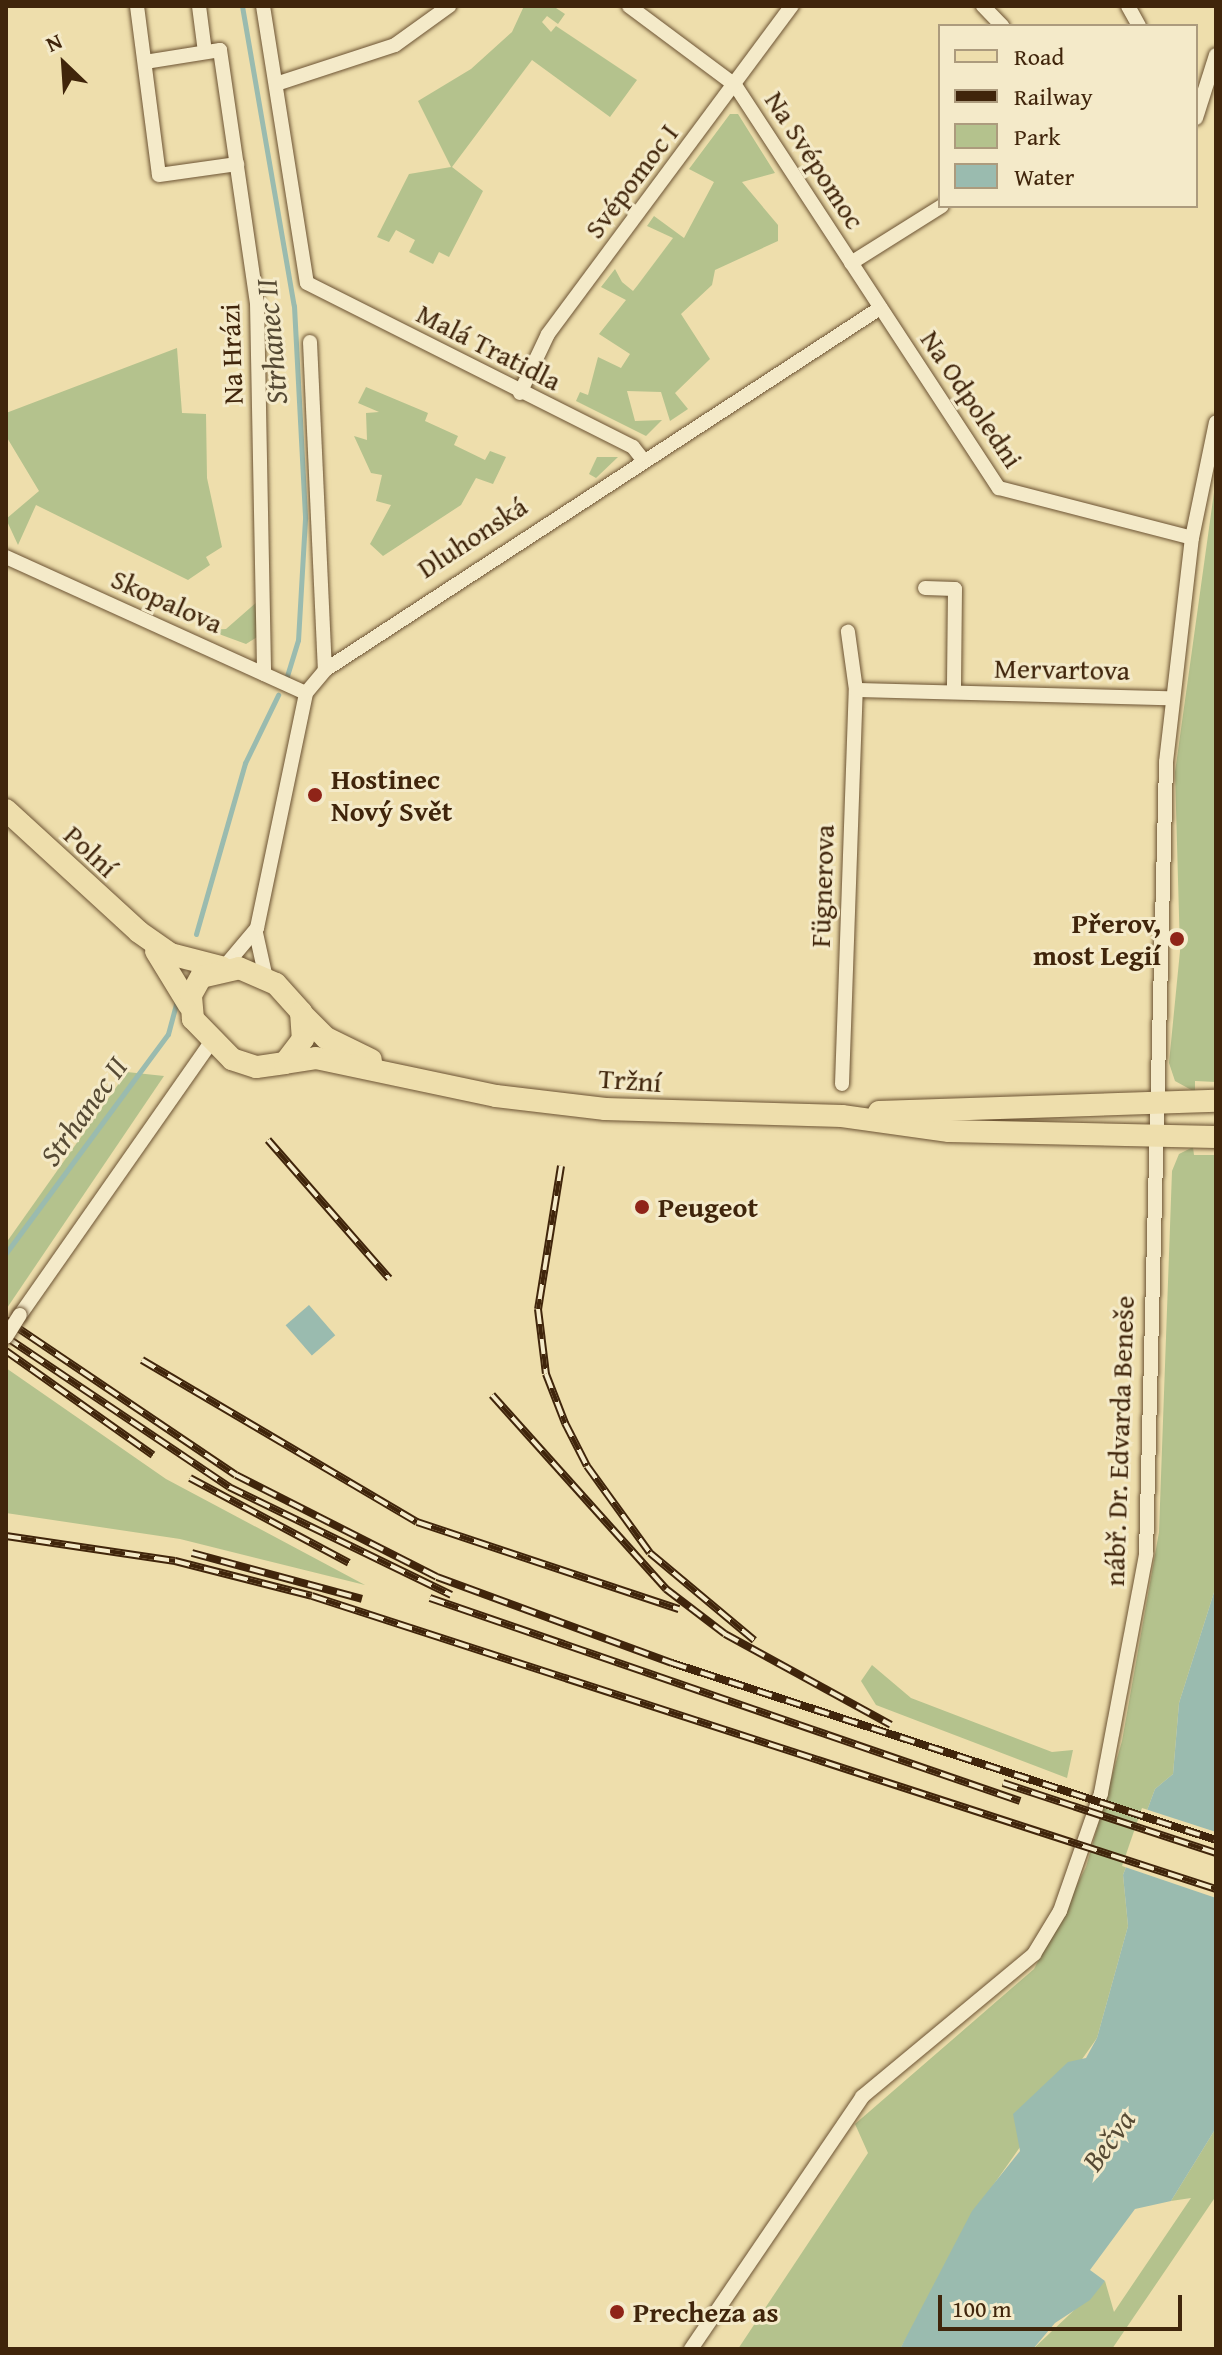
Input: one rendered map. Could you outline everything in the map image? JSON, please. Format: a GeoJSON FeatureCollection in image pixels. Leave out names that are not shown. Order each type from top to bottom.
{"type":"FeatureCollection","features":[{"type":"Feature","properties":{"kind":"main road","name":"Polní"},"geometry":{"type":"LineString","coordinates":[[6,810],[139,932],[170,954],[221,967]]}},
{"type":"Feature","properties":{"kind":"main road","name":"Polní"},"geometry":{"type":"LineString","coordinates":[[139,932],[189,1005]]}},
{"type":"Feature","properties":{"kind":"main road"},"geometry":{"type":"LineString","coordinates":[[189,1005],[210,1044],[245,1064],[285,1063],[303,1039],[301,1012],[266,978],[221,967]]}},
{"type":"Feature","properties":{"kind":"main road","name":"Dluhonská"},"geometry":{"type":"LineString","coordinates":[[189,1005],[201,977],[221,967]]}},
{"type":"Feature","properties":{"kind":"main road","name":"Tržní"},"geometry":{"type":"LineString","coordinates":[[301,1012],[326,1038],[416,1078]]}},
{"type":"Feature","properties":{"kind":"main road","name":"Tržní"},"geometry":{"type":"LineString","coordinates":[[285,1063],[316,1058],[558,1105],[842,1116],[949,1131],[1205,1137]]}},
{"type":"Feature","properties":{"kind":"main road","name":"Tržní"},"geometry":{"type":"LineString","coordinates":[[842,1116],[948,1105],[1205,1101]]}},
{"type":"Feature","properties":{"kind":"street"},"geometry":{"type":"LineString","coordinates":[[137,6],[159,175],[237,164]]}},
{"type":"Feature","properties":{"kind":"street"},"geometry":{"type":"LineString","coordinates":[[145,62],[205,52],[199,6]]}},
{"type":"Feature","properties":{"kind":"street"},"geometry":{"type":"LineString","coordinates":[[263,6],[276,84],[395,45],[449,6]]}},
{"type":"Feature","properties":{"kind":"street"},"geometry":{"type":"LineString","coordinates":[[629,6],[735,85]]}},
{"type":"Feature","properties":{"kind":"street","name":"Svépomoc I"},"geometry":{"type":"LineString","coordinates":[[520,393],[548,334],[792,6]]}},
{"type":"Feature","properties":{"kind":"street"},"geometry":{"type":"LineString","coordinates":[[983,6],[1000,24]]}},
{"type":"Feature","properties":{"kind":"street"},"geometry":{"type":"LineString","coordinates":[[1128,6],[1138,24]]}},
{"type":"Feature","properties":{"kind":"street","name":"Na Hrázi"},"geometry":{"type":"LineString","coordinates":[[205,52],[220,50],[257,303],[264,674]]}},
{"type":"Feature","properties":{"kind":"street"},"geometry":{"type":"LineString","coordinates":[[1198,106],[1202,82],[1216,55]]}},
{"type":"Feature","properties":{"kind":"street","name":"Malá Tratidla"},"geometry":{"type":"LineString","coordinates":[[276,84],[307,283],[520,393],[633,447],[644,461]]}},
{"type":"Feature","properties":{"kind":"street","name":"Na Svépomoc"},"geometry":{"type":"LineString","coordinates":[[735,85],[851,263]]}},
{"type":"Feature","properties":{"kind":"street"},"geometry":{"type":"LineString","coordinates":[[851,263],[939,208]]}},
{"type":"Feature","properties":{"kind":"street","name":"Na Odpoledni"},"geometry":{"type":"LineString","coordinates":[[851,263],[999,488],[1192,538]]}},
{"type":"Feature","properties":{"kind":"street","name":"Dluhonská"},"geometry":{"type":"LineString","coordinates":[[221,967],[246,949],[257,928],[306,693],[325,670],[880,308]]}},
{"type":"Feature","properties":{"kind":"street"},"geometry":{"type":"LineString","coordinates":[[310,342],[325,670]]}},
{"type":"Feature","properties":{"kind":"street","name":"nábř. Dr. Edvarda Beneše"},"geometry":{"type":"LineString","coordinates":[[691,2349],[853,2107],[1025,1965],[1066,1897],[1101,1793],[1146,1554],[1155,1136],[1170,698],[1192,538],[1216,422]]}},
{"type":"Feature","properties":{"kind":"street","name":"Skopalova"},"geometry":{"type":"LineString","coordinates":[[6,557],[306,693]]}},
{"type":"Feature","properties":{"kind":"street","name":"Mervartova"},"geometry":{"type":"LineString","coordinates":[[925,588],[955,589],[954,692]]}},
{"type":"Feature","properties":{"kind":"street"},"geometry":{"type":"LineString","coordinates":[[848,632],[856,690]]}},
{"type":"Feature","properties":{"kind":"street","name":"Mervartova"},"geometry":{"type":"LineString","coordinates":[[856,690],[1170,698]]}},
{"type":"Feature","properties":{"kind":"street","name":"Fügnerova"},"geometry":{"type":"LineString","coordinates":[[842,1084],[856,690]]}},
{"type":"Feature","properties":{"kind":"street","name":"Dluhonská"},"geometry":{"type":"LineString","coordinates":[[257,928],[266,978]]}},
{"type":"Feature","properties":{"kind":"street"},"geometry":{"type":"LineString","coordinates":[[6,1337],[210,1044]]}},
{"type":"Feature","properties":{"kind":"green space"},"geometry":{"type":"Polygon","coordinates":[[[524,6],[556,8],[565,14],[558,24],[547,16],[542,22],[551,32],[556,26],[637,80],[610,117],[532,60],[452,167],[483,191],[449,257],[439,252],[433,264],[409,252],[415,240],[396,230],[389,242],[377,237],[409,174],[451,167],[418,101],[471,69],[512,32],[524,6]]]}},
{"type":"Feature","properties":{"kind":"green space"},"geometry":{"type":"Polygon","coordinates":[[[730,114],[738,114],[775,173],[742,182],[778,225],[778,241],[715,270],[712,285],[681,314],[710,359],[675,393],[688,409],[670,421],[661,392],[627,391],[635,421],[662,420],[646,436],[576,401],[580,392],[588,395],[598,357],[621,368],[630,354],[599,334],[626,300],[601,287],[615,269],[622,282],[633,291],[673,238],[647,226],[654,216],[684,238],[714,182],[689,169],[730,114]]]}},
{"type":"Feature","properties":{"kind":"green space"},"geometry":{"type":"Polygon","coordinates":[[[177,348],[182,413],[206,414],[207,478],[222,547],[206,557],[210,565],[188,580],[36,505],[18,545],[6,519],[39,491],[6,436],[6,413],[177,348]]]}},
{"type":"Feature","properties":{"kind":"green space"},"geometry":{"type":"Polygon","coordinates":[[[366,387],[428,413],[425,421],[458,436],[454,445],[485,460],[490,451],[506,457],[493,484],[476,478],[461,505],[383,556],[370,544],[391,505],[376,501],[382,475],[371,473],[354,436],[367,440],[366,413],[379,412],[358,403],[366,387]]]}},
{"type":"Feature","properties":{"kind":"green space"},"geometry":{"type":"Polygon","coordinates":[[[597,457],[618,457],[596,478],[589,474],[597,457]]]}},
{"type":"Feature","properties":{"kind":"green space"},"geometry":{"type":"Polygon","coordinates":[[[1216,478],[1216,1082],[1195,1081],[1195,1092],[1175,1081],[1169,1063],[1180,951],[1175,772],[1216,478]]]}},
{"type":"Feature","properties":{"kind":"green space"},"geometry":{"type":"Polygon","coordinates":[[[258,601],[257,637],[246,644],[208,630],[226,629],[258,601]]]}},
{"type":"Feature","properties":{"kind":"green space"},"geometry":{"type":"Polygon","coordinates":[[[127,1072],[164,1076],[7,1308],[6,1243],[127,1072]]]}},
{"type":"Feature","properties":{"kind":"green space"},"geometry":{"type":"Polygon","coordinates":[[[1193,1147],[1194,1155],[1216,1155],[1216,1586],[1179,1703],[1173,1774],[1155,1789],[1123,1875],[1128,1926],[1097,2038],[994,2184],[900,2349],[738,2349],[868,2153],[855,2124],[1034,1969],[1086,1867],[1122,1741],[1159,1532],[1172,1171],[1179,1154],[1193,1147]]]}},
{"type":"Feature","properties":{"kind":"green space"},"geometry":{"type":"Polygon","coordinates":[[[6,1368],[166,1479],[365,1585],[180,1539],[6,1513],[6,1368]]]}},
{"type":"Feature","properties":{"kind":"green space"},"geometry":{"type":"Polygon","coordinates":[[[872,1665],[911,1698],[1052,1752],[1073,1750],[1067,1778],[876,1705],[861,1681],[872,1665]]]}},
{"type":"Feature","properties":{"kind":"green space"},"geometry":{"type":"Polygon","coordinates":[[[1216,2128],[1216,2196],[1112,2349],[1033,2349],[1105,2281],[1114,2312],[1191,2198],[1171,2201],[1216,2128]]]}},
{"type":"Feature","properties":{"kind":"water"},"geometry":{"type":"Polygon","coordinates":[[[309,1305],[335,1335],[312,1356],[286,1325],[309,1305]]]}},
{"type":"Feature","properties":{"kind":"water","name":"Bečva"},"geometry":{"type":"Polygon","coordinates":[[[1216,1586],[1216,2128],[1171,2201],[1135,2209],[1090,2270],[1105,2281],[1090,2300],[1055,2323],[1033,2349],[900,2349],[972,2211],[1020,2151],[1013,2114],[1068,2062],[1086,2058],[1097,2038],[1128,1926],[1123,1875],[1155,1789],[1173,1774],[1179,1703],[1216,1586]]]}},
{"type":"Feature","properties":{"kind":"pier"},"geometry":{"type":"Polygon","coordinates":[[[1142,1808],[1216,1832],[1216,1898],[1122,1866],[1142,1808]]]}},
{"type":"Feature","properties":{"kind":"waterway","name":"Strhanec II"},"geometry":{"type":"LineString","coordinates":[[242,6],[294,306],[305,519],[298,640],[287,677]]}},
{"type":"Feature","properties":{"kind":"waterway","name":"Strhanec II"},"geometry":{"type":"LineString","coordinates":[[196,934],[245,763],[278,695]]}},
{"type":"Feature","properties":{"kind":"waterway","name":"Strhanec II"},"geometry":{"type":"LineString","coordinates":[[6,1253],[168,1034],[177,1001]]}},
{"type":"Feature","properties":{"kind":"railway"},"geometry":{"type":"LineString","coordinates":[[268,1140],[389,1278]]}},
{"type":"Feature","properties":{"kind":"railway"},"geometry":{"type":"LineString","coordinates":[[561,1166],[538,1309],[546,1374],[565,1423],[587,1466],[650,1553],[754,1640]]}},
{"type":"Feature","properties":{"kind":"railway"},"geometry":{"type":"LineString","coordinates":[[6,1320],[236,1475],[437,1577],[672,1663],[1216,1840]]}},
{"type":"Feature","properties":{"kind":"railway"},"geometry":{"type":"LineString","coordinates":[[6,1337],[229,1487],[451,1595]]}},
{"type":"Feature","properties":{"kind":"railway"},"geometry":{"type":"LineString","coordinates":[[6,1351],[153,1455]]}},
{"type":"Feature","properties":{"kind":"railway"},"geometry":{"type":"LineString","coordinates":[[142,1360],[417,1522],[679,1609]]}},
{"type":"Feature","properties":{"kind":"railway"},"geometry":{"type":"LineString","coordinates":[[492,1395],[666,1589],[725,1634],[891,1725]]}},
{"type":"Feature","properties":{"kind":"railway"},"geometry":{"type":"LineString","coordinates":[[190,1478],[349,1563]]}},
{"type":"Feature","properties":{"kind":"railway"},"geometry":{"type":"LineString","coordinates":[[6,1536],[175,1561],[312,1596],[1216,1889]]}},
{"type":"Feature","properties":{"kind":"railway"},"geometry":{"type":"LineString","coordinates":[[192,1553],[362,1599]]}},
{"type":"Feature","properties":{"kind":"railway"},"geometry":{"type":"LineString","coordinates":[[430,1598],[1020,1801]]}},
{"type":"Feature","properties":{"kind":"railway"},"geometry":{"type":"LineString","coordinates":[[1003,1783],[1216,1853]]}},
{"type":"Feature","properties":{"kind":"place","name":"Hostinec Nový Svět"},"geometry":{"type":"Point","coordinates":[315,795]}},
{"type":"Feature","properties":{"kind":"place","name":"Přerov, most Legií"},"geometry":{"type":"Point","coordinates":[1177,939]}},
{"type":"Feature","properties":{"kind":"place","name":"Peugeot"},"geometry":{"type":"Point","coordinates":[642,1207]}},
{"type":"Feature","properties":{"kind":"place","name":"Precheza as"},"geometry":{"type":"Point","coordinates":[617,2312]}}]}
